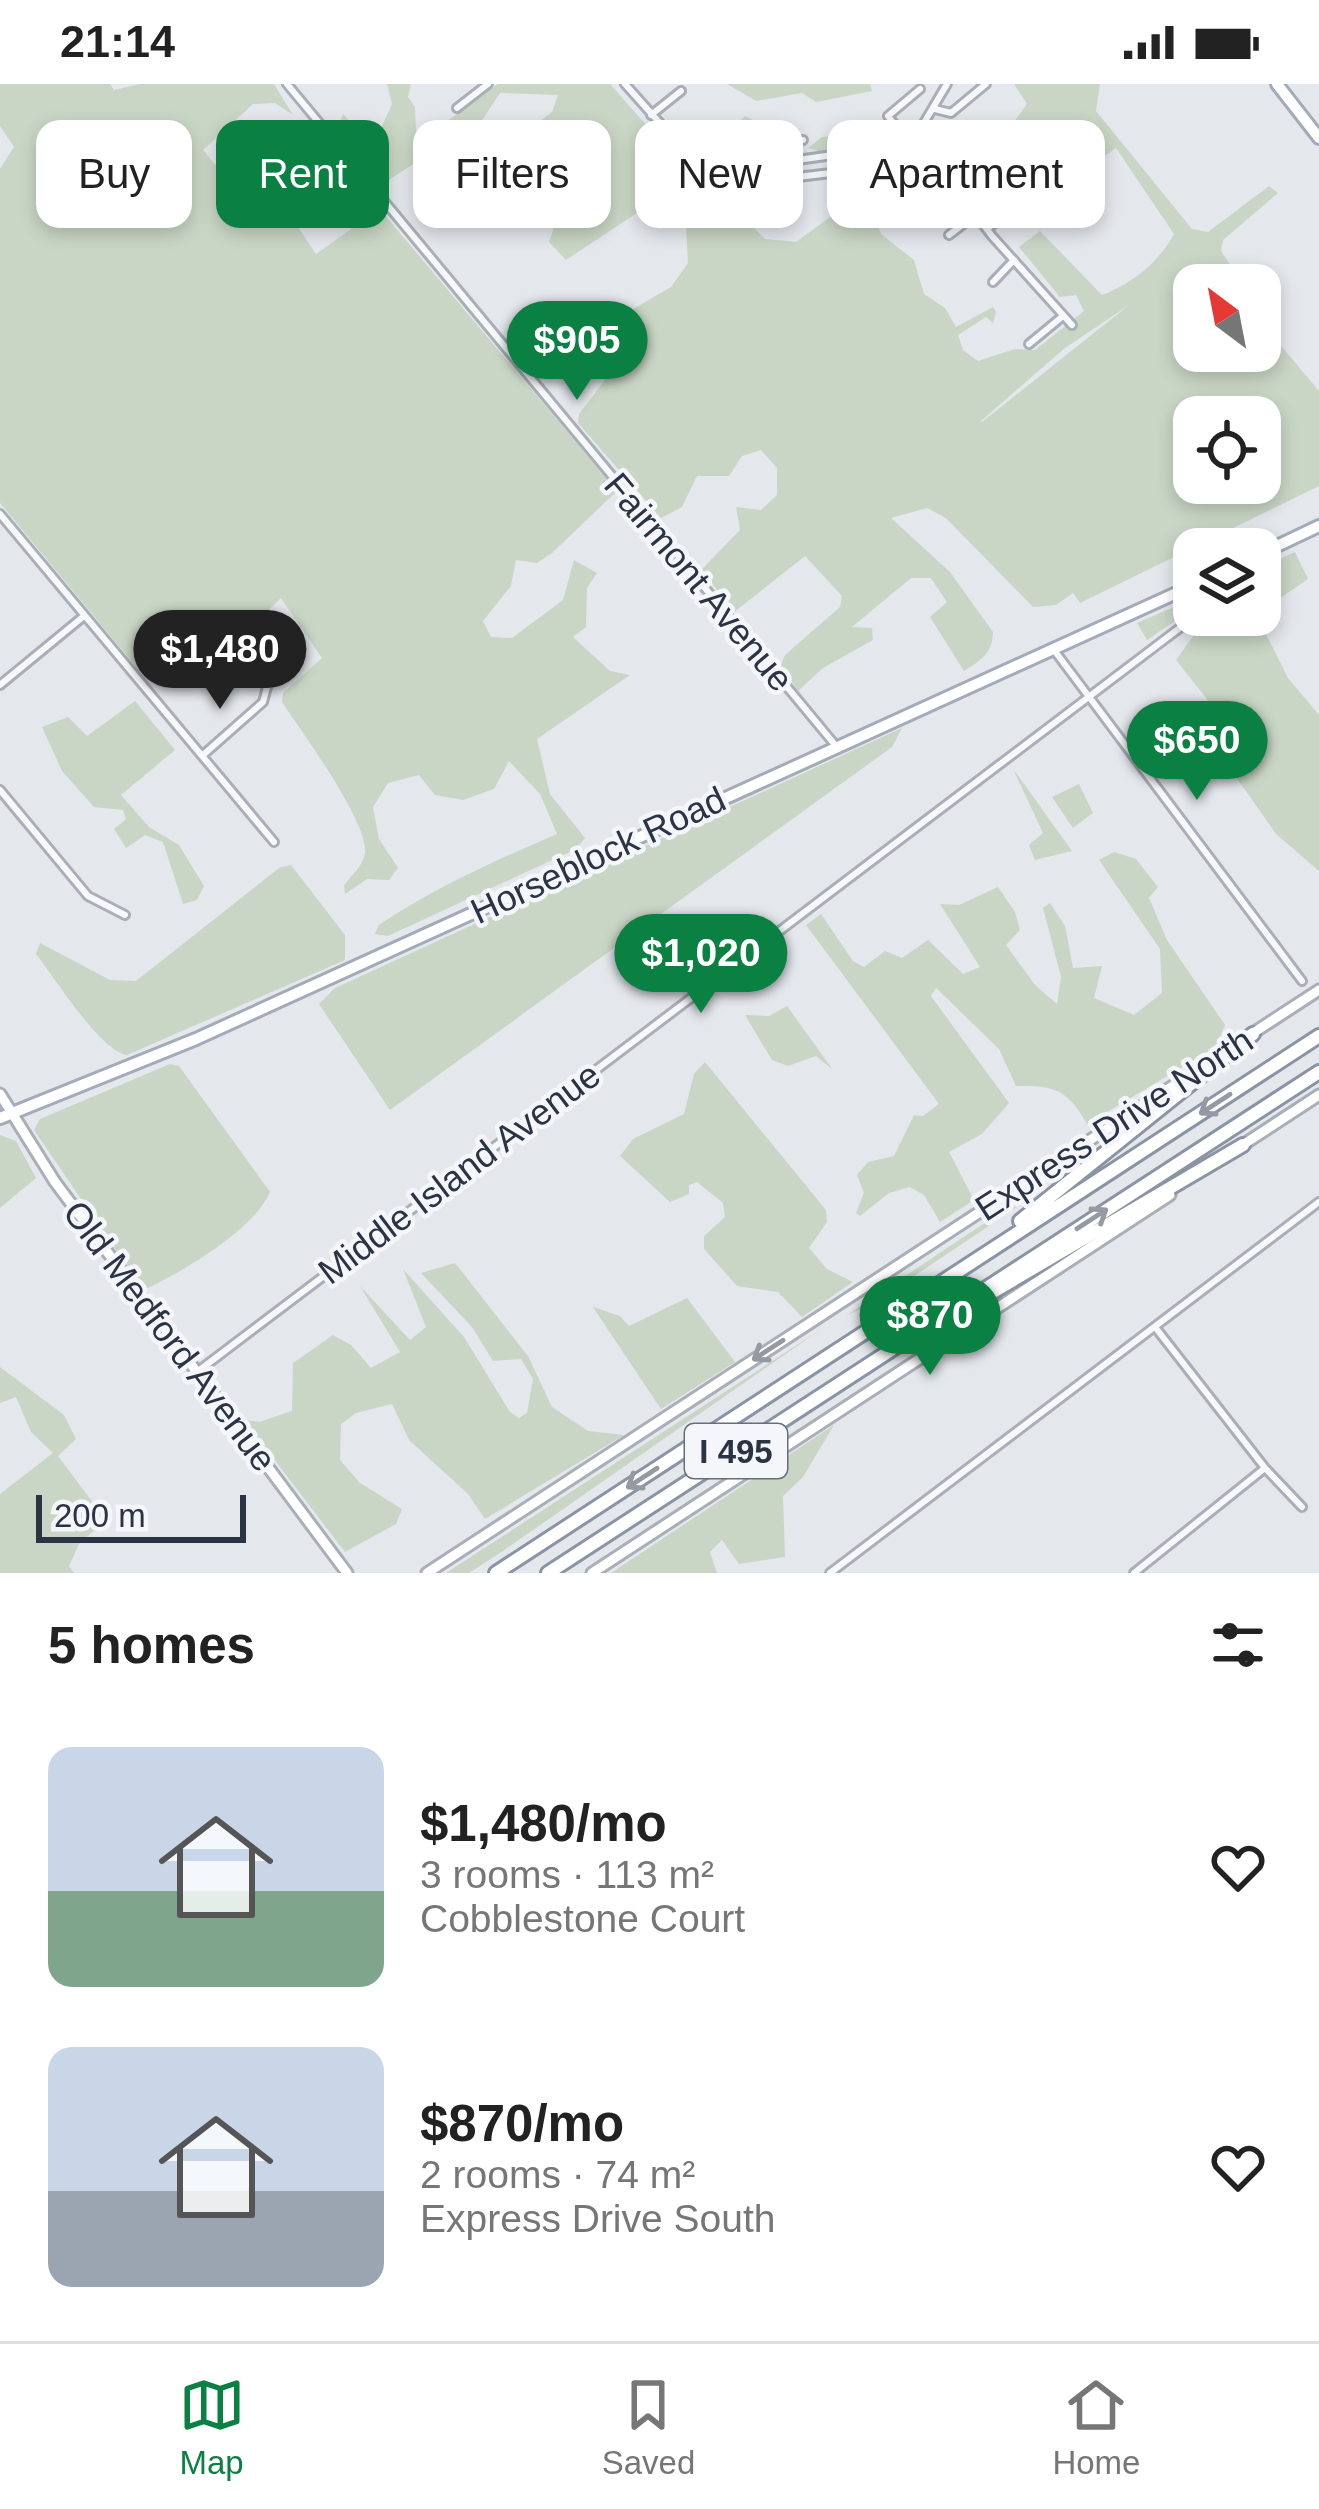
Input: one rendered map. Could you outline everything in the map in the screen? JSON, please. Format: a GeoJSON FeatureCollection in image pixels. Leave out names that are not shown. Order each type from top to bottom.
{"type":"FeatureCollection","features":[{"type":"Feature","properties":{"kind":"highway"},"geometry":{"type":"LineString","coordinates":[[951,1276],[1253,1034]]}},
{"type":"Feature","properties":{"kind":"highway","name":"I 495"},"geometry":{"type":"LineString","coordinates":[[496,1573],[1319,1036]]}},
{"type":"Feature","properties":{"kind":"highway","name":"I 495"},"geometry":{"type":"LineString","coordinates":[[548,1573],[1319,1072]]}},
{"type":"Feature","properties":{"kind":"highway"},"geometry":{"type":"LineString","coordinates":[[923,1328],[1031,1274],[1243,1145]]}},
{"type":"Feature","properties":{"kind":"main road"},"geometry":{"type":"LineString","coordinates":[[1277,84],[1319,139]]}},
{"type":"Feature","properties":{"kind":"main road"},"geometry":{"type":"LineString","coordinates":[[1281,544],[1319,526]]}},
{"type":"Feature","properties":{"kind":"main road","name":"Horseblock Road"},"geometry":{"type":"LineString","coordinates":[[6,1116],[196,1039],[1173,595]]}},
{"type":"Feature","properties":{"kind":"main road","name":"Express Drive North"},"geometry":{"type":"LineString","coordinates":[[427,1573],[1319,990]]}},
{"type":"Feature","properties":{"kind":"main road","name":"Old Medford Avenue"},"geometry":{"type":"LineString","coordinates":[[0,1094],[6,1116],[347,1573]]}},
{"type":"Feature","properties":{"kind":"main road"},"geometry":{"type":"LineString","coordinates":[[592,1573],[1319,1095]]}},
{"type":"Feature","properties":{"kind":"street","name":"Fairmont Avenue"},"geometry":{"type":"LineString","coordinates":[[287,84],[836,746]]}},
{"type":"Feature","properties":{"kind":"street"},"geometry":{"type":"LineString","coordinates":[[457,108],[488,84]]}},
{"type":"Feature","properties":{"kind":"street"},"geometry":{"type":"LineString","coordinates":[[626,84],[654,120]]}},
{"type":"Feature","properties":{"kind":"street"},"geometry":{"type":"LineString","coordinates":[[925,120],[947,84]]}},
{"type":"Feature","properties":{"kind":"street"},"geometry":{"type":"LineString","coordinates":[[935,109],[951,112],[986,84]]}},
{"type":"Feature","properties":{"kind":"street"},"geometry":{"type":"LineString","coordinates":[[892,120],[888,116],[920,89]]}},
{"type":"Feature","properties":{"kind":"street"},"geometry":{"type":"LineString","coordinates":[[650,116],[681,92]]}},
{"type":"Feature","properties":{"kind":"street"},"geometry":{"type":"LineString","coordinates":[[949,235],[958,228]]}},
{"type":"Feature","properties":{"kind":"street"},"geometry":{"type":"LineString","coordinates":[[987,229],[1072,325]]}},
{"type":"Feature","properties":{"kind":"street"},"geometry":{"type":"LineString","coordinates":[[993,281],[1014,260]]}},
{"type":"Feature","properties":{"kind":"street"},"geometry":{"type":"LineString","coordinates":[[1028,344],[1064,315]]}},
{"type":"Feature","properties":{"kind":"street"},"geometry":{"type":"LineString","coordinates":[[0,514],[274,842]]}},
{"type":"Feature","properties":{"kind":"street"},"geometry":{"type":"LineString","coordinates":[[0,685],[84,616]]}},
{"type":"Feature","properties":{"kind":"street","name":"Middle Island Avenue"},"geometry":{"type":"LineString","coordinates":[[197,1372],[1173,633]]}},
{"type":"Feature","properties":{"kind":"street"},"geometry":{"type":"LineString","coordinates":[[1054,650],[1302,981]]}},
{"type":"Feature","properties":{"kind":"street"},"geometry":{"type":"LineString","coordinates":[[203,754],[262,702],[267,687]]}},
{"type":"Feature","properties":{"kind":"street"},"geometry":{"type":"LineString","coordinates":[[0,790],[88,896],[125,915]]}},
{"type":"Feature","properties":{"kind":"street"},"geometry":{"type":"LineString","coordinates":[[830,1573],[1319,1202]]}},
{"type":"Feature","properties":{"kind":"street"},"geometry":{"type":"LineString","coordinates":[[1155,1327],[1264,1468],[1302,1507]]}},
{"type":"Feature","properties":{"kind":"street"},"geometry":{"type":"LineString","coordinates":[[1134,1573],[1264,1468]]}},
{"type":"Feature","properties":{"kind":"green space"},"geometry":{"type":"Polygon","coordinates":[[[0,84],[110,84],[114,90],[140,84],[274,84],[293,115],[275,103],[253,104],[236,120],[216,120],[216,138],[203,150],[216,166],[216,228],[298,228],[316,254],[353,228],[389,228],[389,220],[617,491],[552,553],[537,563],[516,560],[511,586],[483,621],[491,637],[512,638],[563,600],[574,560],[597,573],[587,588],[586,627],[573,637],[610,671],[630,675],[537,739],[550,794],[585,838],[576,849],[388,936],[375,934],[379,925],[422,899],[557,834],[540,794],[509,761],[494,789],[463,800],[435,795],[419,775],[388,783],[373,807],[379,839],[398,868],[389,880],[367,879],[345,894],[344,885],[364,858],[363,839],[332,776],[282,702],[283,693],[322,658],[281,598],[250,628],[231,614],[158,679],[147,680],[0,503],[0,169],[14,147],[0,126],[0,84]]]}},
{"type":"Feature","properties":{"kind":"green space"},"geometry":{"type":"Polygon","coordinates":[[[387,84],[411,84],[408,97],[416,120],[413,164],[389,180],[389,120],[385,120],[392,104],[387,84]]]}},
{"type":"Feature","properties":{"kind":"green space"},"geometry":{"type":"Polygon","coordinates":[[[498,84],[610,84],[642,120],[635,120],[635,214],[566,260],[549,242],[554,228],[611,228],[611,120],[541,120],[552,112],[558,95],[500,93],[483,119],[449,120],[498,84]]]}},
{"type":"Feature","properties":{"kind":"green space"},"geometry":{"type":"Polygon","coordinates":[[[727,84],[870,84],[872,91],[816,102],[802,93],[756,101],[727,84]]]}},
{"type":"Feature","properties":{"kind":"green space"},"geometry":{"type":"Polygon","coordinates":[[[1014,84],[1100,84],[1096,111],[1103,120],[1016,120],[1027,104],[1014,84]]]}},
{"type":"Feature","properties":{"kind":"green space"},"geometry":{"type":"Polygon","coordinates":[[[1105,122],[1192,229],[1208,232],[1269,186],[1278,193],[1223,240],[1221,251],[1230,264],[1173,264],[1173,372],[1281,372],[1281,346],[1319,391],[1319,486],[1233,528],[1173,528],[1173,557],[1080,603],[1073,593],[1056,605],[1033,607],[946,518],[927,508],[891,518],[950,572],[993,632],[988,651],[964,671],[930,617],[947,602],[931,578],[911,578],[852,627],[872,628],[873,640],[823,668],[798,691],[781,665],[785,655],[840,607],[842,596],[805,556],[733,613],[702,569],[740,530],[736,507],[761,510],[777,495],[777,468],[761,450],[742,456],[729,476],[697,476],[682,507],[661,518],[578,423],[579,414],[611,372],[611,322],[671,287],[688,263],[686,228],[754,228],[765,239],[796,242],[827,219],[827,228],[879,228],[914,260],[924,294],[945,308],[956,327],[993,307],[993,323],[986,317],[958,335],[963,350],[978,361],[1015,349],[1035,350],[1084,311],[1076,295],[1060,297],[1019,247],[1040,231],[1102,295],[1144,271],[1174,234],[1116,148],[1105,156],[1105,122]],[[1129,305],[1065,348],[982,422],[1129,305]]]}},
{"type":"Feature","properties":{"kind":"green space"},"geometry":{"type":"Polygon","coordinates":[[[827,137],[827,151],[808,148],[827,137]]]}},
{"type":"Feature","properties":{"kind":"green space"},"geometry":{"type":"Polygon","coordinates":[[[1295,552],[1308,579],[1281,598],[1281,558],[1295,552]]]}},
{"type":"Feature","properties":{"kind":"green space"},"geometry":{"type":"Polygon","coordinates":[[[1173,607],[1173,622],[1147,640],[1137,623],[1173,607]]]}},
{"type":"Feature","properties":{"kind":"green space"},"geometry":{"type":"Polygon","coordinates":[[[1193,636],[1267,636],[1288,678],[1319,715],[1319,871],[1276,834],[1236,777],[1244,770],[1247,750],[1176,660],[1193,636]]]}},
{"type":"Feature","properties":{"kind":"green space"},"geometry":{"type":"Polygon","coordinates":[[[135,701],[175,750],[121,795],[149,827],[179,845],[204,886],[197,900],[183,904],[163,842],[145,835],[126,848],[114,829],[126,819],[123,810],[94,807],[62,771],[42,727],[68,717],[87,736],[135,701]]]}},
{"type":"Feature","properties":{"kind":"green space"},"geometry":{"type":"Polygon","coordinates":[[[902,728],[892,747],[390,1110],[319,1004],[335,988],[902,728]]]}},
{"type":"Feature","properties":{"kind":"green space"},"geometry":{"type":"Polygon","coordinates":[[[1014,770],[1072,851],[1035,860],[1029,845],[1043,833],[1014,770]]]}},
{"type":"Feature","properties":{"kind":"green space"},"geometry":{"type":"Polygon","coordinates":[[[1079,784],[1093,813],[1073,828],[1052,797],[1079,784]]]}},
{"type":"Feature","properties":{"kind":"green space"},"geometry":{"type":"Polygon","coordinates":[[[1114,852],[1136,859],[1158,887],[1149,898],[1167,940],[1225,1025],[1216,1047],[1087,1124],[1059,1092],[1016,1086],[999,1049],[936,988],[931,996],[1009,1103],[982,1134],[949,1152],[974,1200],[940,1222],[924,1195],[910,1187],[889,1193],[860,1216],[856,1213],[864,1193],[857,1175],[868,1162],[894,1156],[914,1115],[923,1116],[939,1104],[806,925],[821,914],[853,961],[864,967],[885,951],[902,958],[928,940],[963,974],[980,967],[940,904],[959,905],[998,887],[1015,912],[1020,930],[1006,945],[1035,985],[1057,1004],[1061,977],[1043,908],[1050,903],[1065,926],[1073,968],[1102,966],[1094,998],[1134,1015],[1162,993],[1160,949],[1099,860],[1114,852]]]}},
{"type":"Feature","properties":{"kind":"green space"},"geometry":{"type":"Polygon","coordinates":[[[291,865],[345,935],[345,960],[127,1055],[91,1028],[36,954],[40,943],[110,980],[136,981],[279,868],[291,865]]]}},
{"type":"Feature","properties":{"kind":"green space"},"geometry":{"type":"Polygon","coordinates":[[[787,1006],[833,1070],[816,1056],[788,1066],[772,1060],[745,1015],[769,1016],[787,1006]]]}},
{"type":"Feature","properties":{"kind":"green space"},"geometry":{"type":"Polygon","coordinates":[[[705,1062],[826,1210],[827,1222],[809,1248],[827,1269],[853,1282],[802,1317],[778,1292],[737,1286],[704,1249],[704,1236],[725,1217],[723,1203],[697,1182],[689,1185],[689,1194],[670,1202],[620,1156],[633,1139],[684,1114],[694,1074],[705,1062]]]}},
{"type":"Feature","properties":{"kind":"green space"},"geometry":{"type":"Polygon","coordinates":[[[170,1064],[179,1066],[270,1192],[233,1235],[143,1290],[34,1130],[40,1119],[170,1064]]]}},
{"type":"Feature","properties":{"kind":"green space"},"geometry":{"type":"Polygon","coordinates":[[[0,1135],[16,1141],[36,1178],[0,1208],[0,1135]]]}},
{"type":"Feature","properties":{"kind":"green space"},"geometry":{"type":"Polygon","coordinates":[[[1010,1206],[1017,1207],[871,1305],[847,1315],[1010,1206]]]}},
{"type":"Feature","properties":{"kind":"green space"},"geometry":{"type":"Polygon","coordinates":[[[455,1263],[528,1356],[552,1407],[588,1431],[624,1435],[485,1519],[468,1494],[409,1440],[392,1404],[356,1413],[341,1424],[340,1460],[360,1483],[402,1509],[396,1524],[345,1552],[244,1420],[259,1422],[292,1411],[293,1363],[333,1335],[351,1345],[371,1368],[400,1352],[360,1286],[410,1340],[426,1327],[403,1269],[464,1337],[510,1412],[519,1418],[527,1413],[533,1379],[521,1359],[493,1361],[472,1327],[421,1273],[455,1263]]]}},
{"type":"Feature","properties":{"kind":"green space"},"geometry":{"type":"Polygon","coordinates":[[[687,1298],[735,1362],[661,1409],[593,1307],[620,1316],[629,1326],[687,1298]]]}},
{"type":"Feature","properties":{"kind":"green space"},"geometry":{"type":"Polygon","coordinates":[[[820,1330],[503,1551],[469,1573],[446,1573],[820,1330]]]}},
{"type":"Feature","properties":{"kind":"green space"},"geometry":{"type":"Polygon","coordinates":[[[0,1367],[64,1415],[76,1439],[58,1456],[106,1520],[79,1544],[69,1566],[74,1573],[0,1573],[0,1494],[53,1453],[31,1432],[16,1397],[0,1403],[0,1367]]]}},
{"type":"Feature","properties":{"kind":"green space"},"geometry":{"type":"Polygon","coordinates":[[[834,1425],[803,1477],[783,1496],[785,1557],[739,1564],[722,1540],[710,1552],[717,1573],[611,1573],[834,1425]]]}}]}
